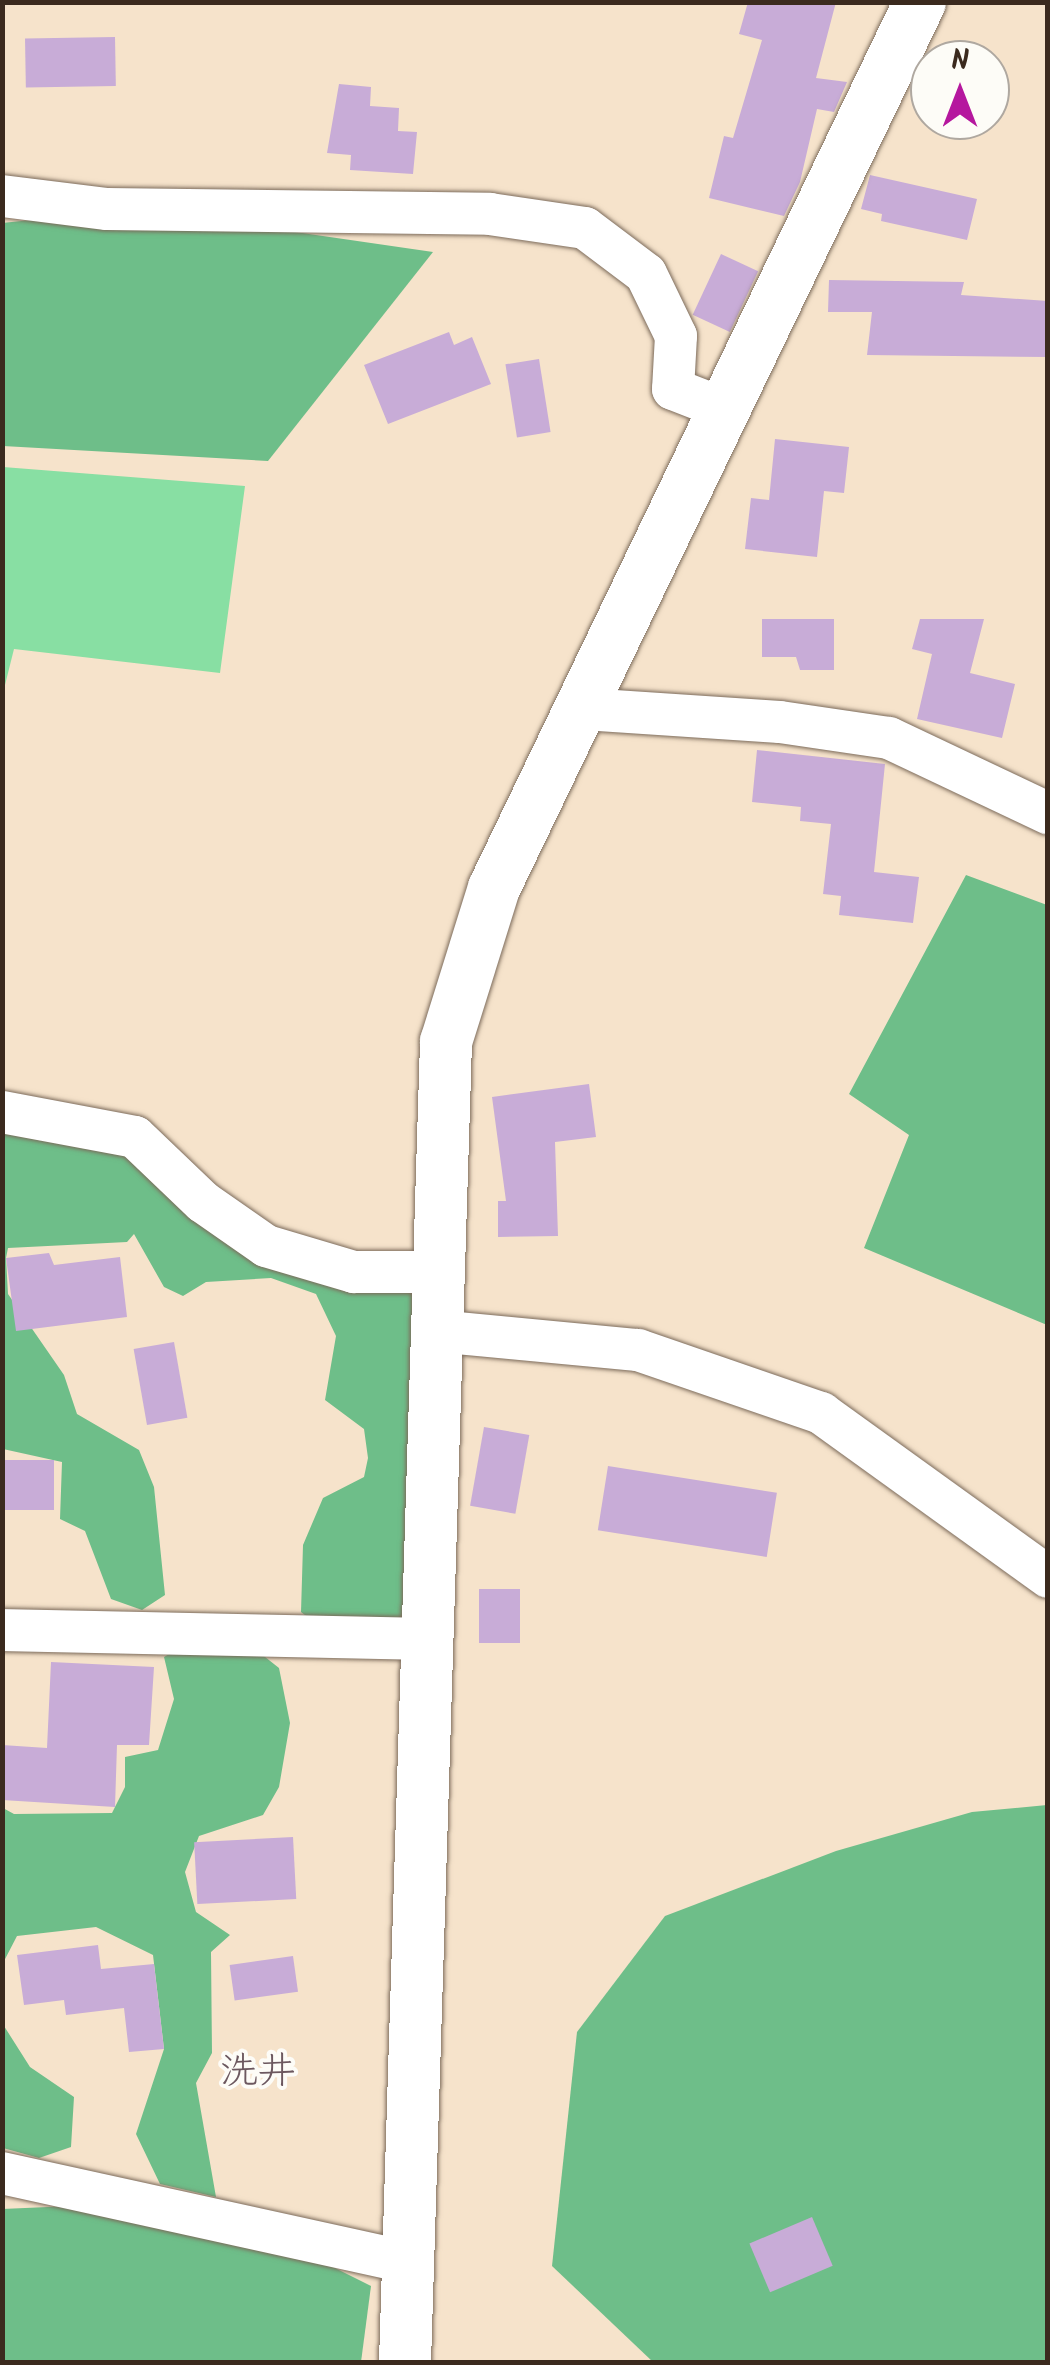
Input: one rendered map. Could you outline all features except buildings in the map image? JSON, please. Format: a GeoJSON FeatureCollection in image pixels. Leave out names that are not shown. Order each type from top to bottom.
{"type":"FeatureCollection","features":[{"type":"Feature","properties":{"kind":"street"},"geometry":{"type":"LineString","coordinates":[[406,2362],[431,1640],[437,1272],[446,1042],[465,968],[494,888],[584,708],[920,2]]}},
{"type":"Feature","properties":{"kind":"street"},"geometry":{"type":"LineString","coordinates":[[2,196],[107,210],[490,214],[585,228],[646,274],[676,336],[674,389],[724,409]]}},
{"type":"Feature","properties":{"kind":"street"},"geometry":{"type":"LineString","coordinates":[[584,708],[780,722],[889,738],[1048,813]]}},
{"type":"Feature","properties":{"kind":"street"},"geometry":{"type":"LineString","coordinates":[[2,1112],[135,1137],[203,1202],[266,1246],[354,1272],[437,1272]]}},
{"type":"Feature","properties":{"kind":"street"},"geometry":{"type":"LineString","coordinates":[[436,1331],[638,1350],[822,1413],[1048,1577]]}},
{"type":"Feature","properties":{"kind":"street"},"geometry":{"type":"LineString","coordinates":[[2,1630],[431,1640]]}},
{"type":"Feature","properties":{"kind":"street"},"geometry":{"type":"LineString","coordinates":[[2,2173],[407,2262]]}},
{"type":"Feature","properties":{"kind":"green space"},"geometry":{"type":"Polygon","coordinates":[[[138,209],[433,252],[268,461],[3,446],[2,223],[138,209]]]}},
{"type":"Feature","properties":{"kind":"green space"},"geometry":{"type":"Polygon","coordinates":[[[3,467],[245,486],[220,673],[14,649],[3,693],[3,467]]]}},
{"type":"Feature","properties":{"kind":"green space"},"geometry":{"type":"Polygon","coordinates":[[[966,875],[1047,905],[1047,1325],[864,1248],[909,1135],[849,1094],[966,875]]]}},
{"type":"Feature","properties":{"kind":"green space"},"geometry":{"type":"Polygon","coordinates":[[[3,1118],[105,1131],[266,1246],[436,1279],[437,1633],[345,1646],[301,1612],[303,1545],[323,1498],[364,1477],[368,1458],[364,1429],[325,1400],[336,1336],[316,1294],[271,1278],[206,1282],[183,1296],[164,1287],[134,1234],[127,1242],[8,1248],[8,1294],[64,1375],[77,1414],[139,1450],[154,1487],[165,1595],[142,1610],[111,1599],[85,1531],[60,1519],[62,1462],[3,1449],[3,1118]]]}},
{"type":"Feature","properties":{"kind":"green space"},"geometry":{"type":"Polygon","coordinates":[[[188,1643],[255,1649],[279,1668],[290,1723],[279,1787],[263,1815],[199,1836],[185,1872],[196,1912],[230,1935],[211,1952],[212,2053],[196,2083],[216,2197],[160,2184],[136,2134],[164,2049],[153,1955],[96,1927],[17,1936],[3,1963],[3,1808],[14,1814],[112,1813],[125,1787],[125,1757],[158,1750],[174,1699],[164,1657],[188,1643]]]}},
{"type":"Feature","properties":{"kind":"green space"},"geometry":{"type":"Polygon","coordinates":[[[1047,1805],[1047,2362],[653,2362],[552,2266],[577,2032],[665,1916],[836,1851],[972,1812],[1047,1805]]]}},
{"type":"Feature","properties":{"kind":"green space"},"geometry":{"type":"Polygon","coordinates":[[[3,1993],[4,2026],[30,2067],[74,2097],[71,2147],[39,2158],[3,2148],[3,1993]]]}},
{"type":"Feature","properties":{"kind":"green space"},"geometry":{"type":"Polygon","coordinates":[[[94,2205],[293,2247],[371,2286],[361,2362],[3,2362],[2,2209],[94,2205]]]}},
{"type":"Feature","properties":{"kind":"district","name":"洗井"},"geometry":{"type":"Point","coordinates":[258,2074]}}]}
